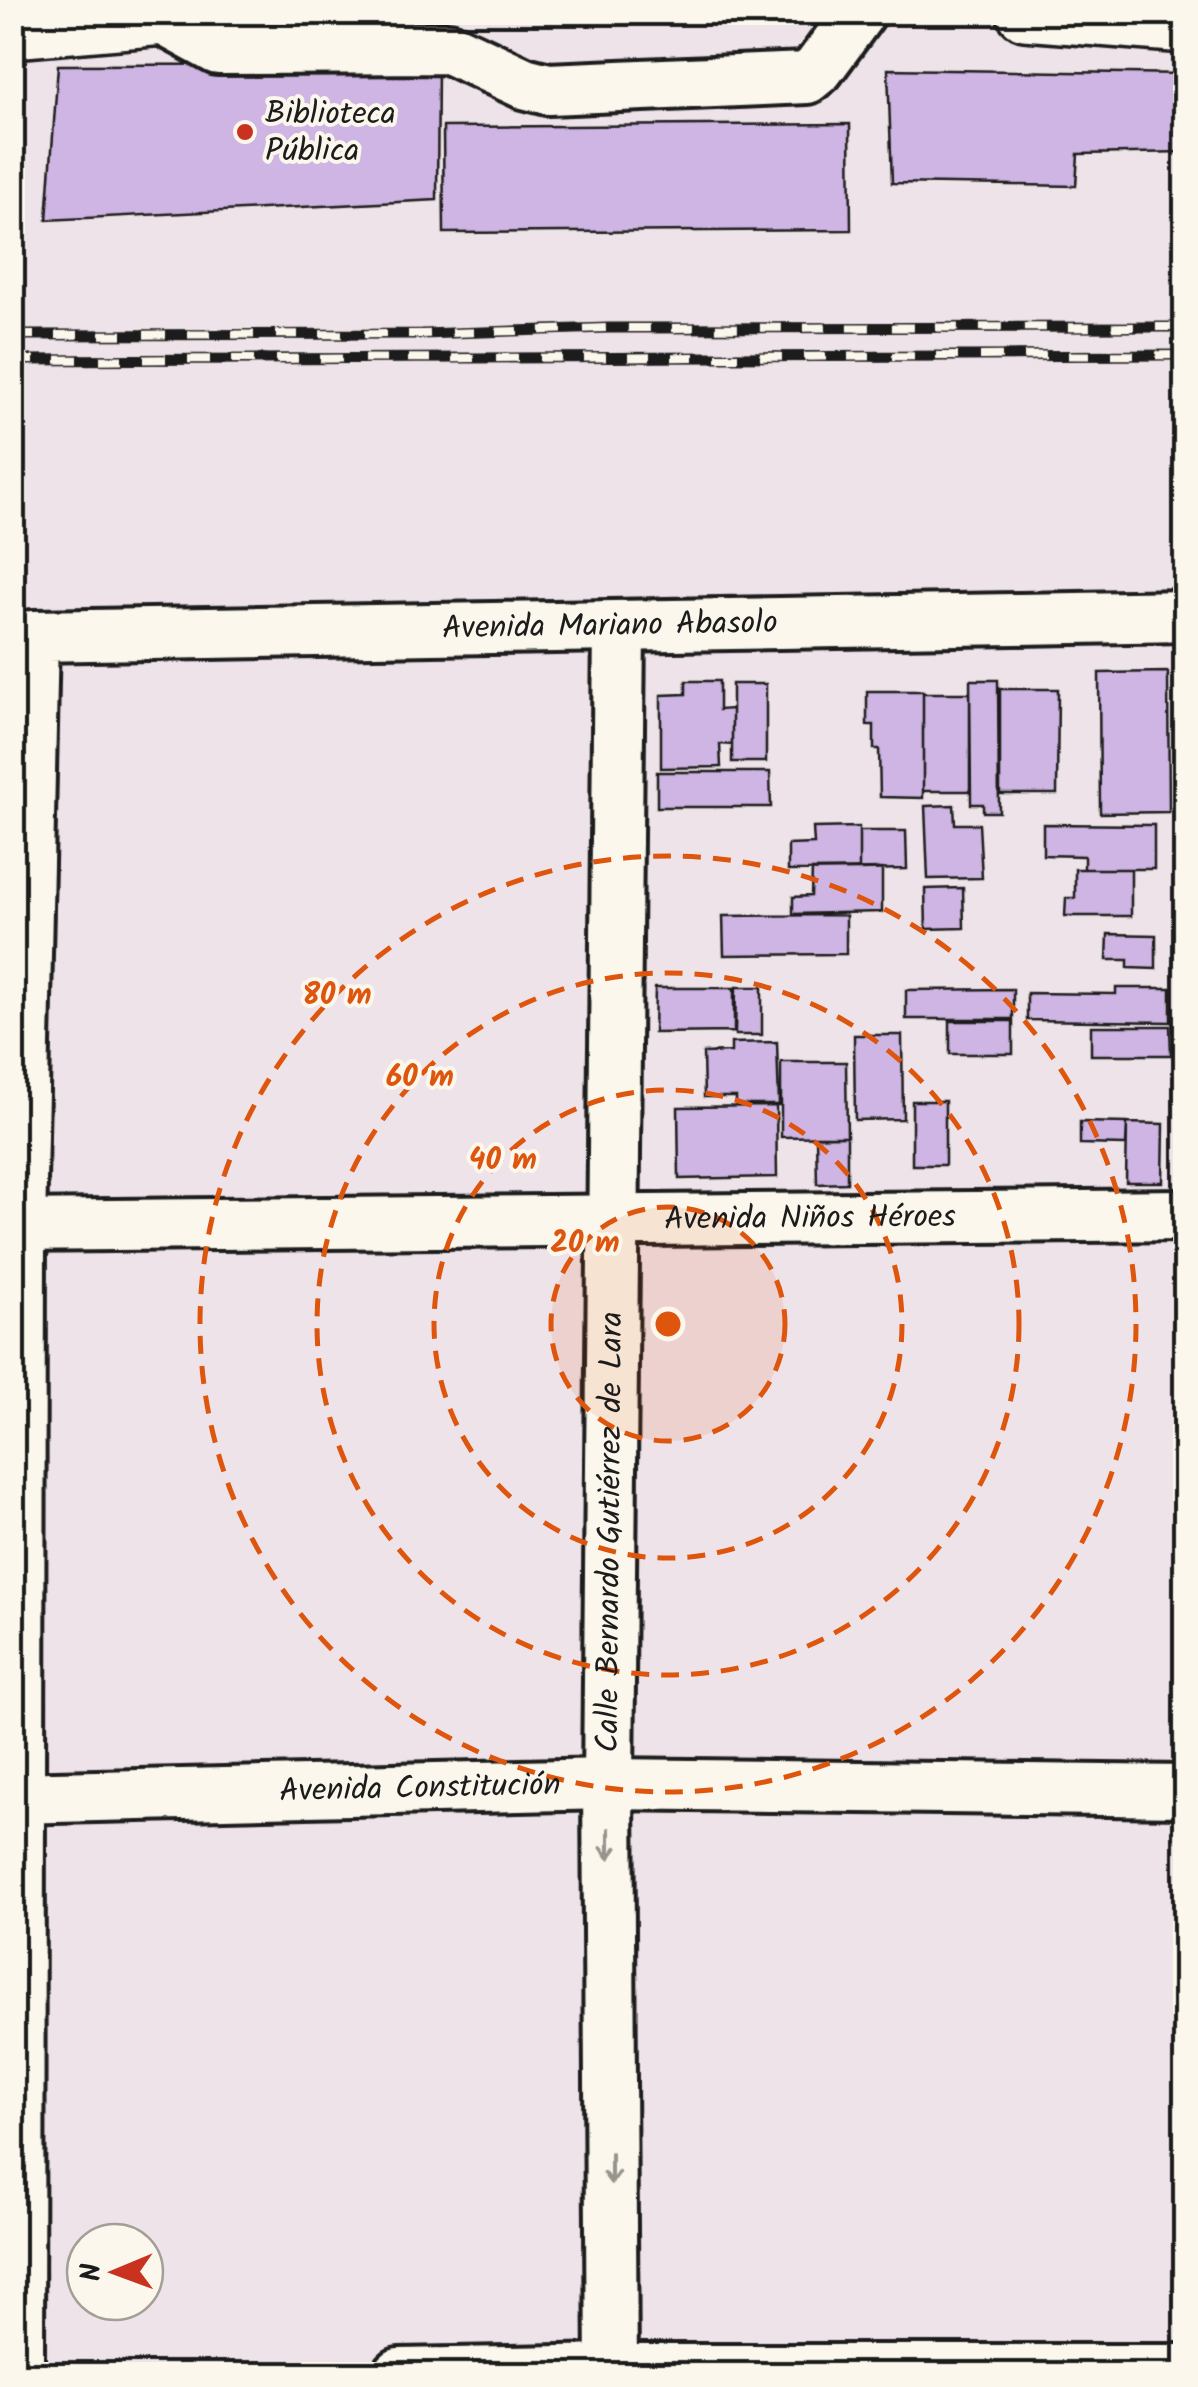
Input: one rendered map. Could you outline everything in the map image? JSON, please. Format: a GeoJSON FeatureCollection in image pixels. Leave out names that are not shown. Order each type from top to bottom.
{"type":"FeatureCollection","features":[{"type":"Feature","properties":{"kind":"main road"},"geometry":{"type":"LineString","coordinates":[[12,30],[222,12]]}},
{"type":"Feature","properties":{"kind":"main road"},"geometry":{"type":"LineString","coordinates":[[1025,12],[1186,26]]}},
{"type":"Feature","properties":{"kind":"street"},"geometry":{"type":"LineString","coordinates":[[161,18],[218,49],[449,48],[524,83],[548,88],[807,78],[818,70],[860,12]]}},
{"type":"Feature","properties":{"kind":"street","name":"Avenida Mariano Abasolo"},"geometry":{"type":"LineString","coordinates":[[16,1226],[32,636],[1186,616]]}},
{"type":"Feature","properties":{"kind":"street","name":"Calle Bernardo Gutiérrez de Lara"},"geometry":{"type":"LineString","coordinates":[[612,2372],[608,1784],[618,626]]}},
{"type":"Feature","properties":{"kind":"street","name":"Avenida Niños Héroes"},"geometry":{"type":"LineString","coordinates":[[16,1226],[1186,1215]]}},
{"type":"Feature","properties":{"kind":"street"},"geometry":{"type":"LineString","coordinates":[[16,1226],[18,2374]]}},
{"type":"Feature","properties":{"kind":"street","name":"Avenida Constitución"},"geometry":{"type":"LineString","coordinates":[[15,1798],[608,1784],[1186,1791]]}},
{"type":"Feature","properties":{"kind":"street"},"geometry":{"type":"LineString","coordinates":[[399,2374],[1186,2370]]}},
{"type":"Feature","properties":{"kind":"building","name":"Biblioteca Pública"},"geometry":{"type":"Polygon","coordinates":[[[438,64],[437,200],[47,220],[58,65],[438,64]]]}},
{"type":"Feature","properties":{"kind":"building"},"geometry":{"type":"Polygon","coordinates":[[[888,69],[1186,74],[1186,152],[1078,154],[1076,186],[892,183],[888,69]]]}},
{"type":"Feature","properties":{"kind":"building"},"geometry":{"type":"Polygon","coordinates":[[[850,124],[851,230],[444,233],[443,127],[850,124]]]}},
{"type":"Feature","properties":{"kind":"building"},"geometry":{"type":"Polygon","coordinates":[[[1168,672],[1169,812],[1100,813],[1099,673],[1168,672]]]}},
{"type":"Feature","properties":{"kind":"building"},"geometry":{"type":"Polygon","coordinates":[[[970,680],[998,680],[999,812],[983,812],[983,804],[971,804],[970,680]]]}},
{"type":"Feature","properties":{"kind":"building"},"geometry":{"type":"Polygon","coordinates":[[[686,681],[719,681],[719,710],[732,709],[732,745],[720,744],[721,767],[661,768],[661,695],[686,694],[686,681]]]}},
{"type":"Feature","properties":{"kind":"building"},"geometry":{"type":"Polygon","coordinates":[[[732,684],[766,684],[766,762],[732,762],[732,684]]]}},
{"type":"Feature","properties":{"kind":"building"},"geometry":{"type":"Polygon","coordinates":[[[1000,689],[1058,689],[1057,794],[1000,794],[1000,689]]]}},
{"type":"Feature","properties":{"kind":"building"},"geometry":{"type":"Polygon","coordinates":[[[867,691],[923,691],[923,798],[880,797],[879,749],[874,749],[874,725],[867,725],[867,691]]]}},
{"type":"Feature","properties":{"kind":"building"},"geometry":{"type":"Polygon","coordinates":[[[923,693],[970,693],[970,791],[923,791],[923,693]]]}},
{"type":"Feature","properties":{"kind":"building"},"geometry":{"type":"Polygon","coordinates":[[[657,772],[770,772],[771,807],[657,807],[657,772]]]}},
{"type":"Feature","properties":{"kind":"building"},"geometry":{"type":"Polygon","coordinates":[[[954,805],[955,824],[979,824],[982,878],[928,879],[925,806],[954,805]]]}},
{"type":"Feature","properties":{"kind":"building"},"geometry":{"type":"Polygon","coordinates":[[[1043,824],[1154,825],[1154,869],[1084,869],[1084,856],[1043,855],[1043,824]]]}},
{"type":"Feature","properties":{"kind":"building"},"geometry":{"type":"Polygon","coordinates":[[[859,827],[859,870],[788,871],[788,845],[814,844],[813,828],[859,827]]]}},
{"type":"Feature","properties":{"kind":"building"},"geometry":{"type":"Polygon","coordinates":[[[859,831],[906,831],[907,869],[859,870],[859,831]]]}},
{"type":"Feature","properties":{"kind":"building"},"geometry":{"type":"Polygon","coordinates":[[[882,869],[882,912],[793,914],[793,897],[811,896],[812,870],[882,869]]]}},
{"type":"Feature","properties":{"kind":"building"},"geometry":{"type":"Polygon","coordinates":[[[1075,869],[1131,869],[1131,916],[1065,916],[1066,898],[1075,898],[1075,869]]]}},
{"type":"Feature","properties":{"kind":"building"},"geometry":{"type":"Polygon","coordinates":[[[963,888],[964,928],[926,929],[925,889],[963,888]]]}},
{"type":"Feature","properties":{"kind":"building"},"geometry":{"type":"Polygon","coordinates":[[[846,915],[846,954],[724,955],[723,916],[846,915]]]}},
{"type":"Feature","properties":{"kind":"building"},"geometry":{"type":"Polygon","coordinates":[[[1108,934],[1156,935],[1156,969],[1128,968],[1128,960],[1107,960],[1108,934]]]}},
{"type":"Feature","properties":{"kind":"building"},"geometry":{"type":"Polygon","coordinates":[[[736,987],[762,987],[762,1035],[735,1035],[736,987]]]}},
{"type":"Feature","properties":{"kind":"building"},"geometry":{"type":"Polygon","coordinates":[[[655,988],[734,988],[734,1032],[654,1033],[655,988]]]}},
{"type":"Feature","properties":{"kind":"building"},"geometry":{"type":"Polygon","coordinates":[[[1116,988],[1171,988],[1171,1022],[1027,1020],[1027,993],[1116,994],[1116,988]]]}},
{"type":"Feature","properties":{"kind":"building"},"geometry":{"type":"Polygon","coordinates":[[[1013,989],[1013,1019],[906,1019],[906,990],[1013,989]]]}},
{"type":"Feature","properties":{"kind":"building"},"geometry":{"type":"Polygon","coordinates":[[[950,1021],[1013,1021],[1013,1054],[950,1054],[950,1021]]]}},
{"type":"Feature","properties":{"kind":"building"},"geometry":{"type":"Polygon","coordinates":[[[1091,1026],[1170,1026],[1171,1055],[1091,1055],[1091,1026]]]}},
{"type":"Feature","properties":{"kind":"building"},"geometry":{"type":"Polygon","coordinates":[[[854,1035],[902,1035],[903,1119],[855,1120],[854,1035]]]}},
{"type":"Feature","properties":{"kind":"building"},"geometry":{"type":"Polygon","coordinates":[[[777,1042],[779,1105],[736,1105],[736,1097],[704,1097],[703,1053],[731,1052],[731,1043],[777,1042]]]}},
{"type":"Feature","properties":{"kind":"building"},"geometry":{"type":"Polygon","coordinates":[[[781,1062],[846,1062],[847,1136],[781,1137],[781,1062]]]}},
{"type":"Feature","properties":{"kind":"building"},"geometry":{"type":"Polygon","coordinates":[[[912,1101],[945,1101],[945,1165],[912,1165],[912,1101]]]}},
{"type":"Feature","properties":{"kind":"building"},"geometry":{"type":"Polygon","coordinates":[[[776,1106],[777,1177],[679,1179],[678,1107],[776,1106]]]}},
{"type":"Feature","properties":{"kind":"building"},"geometry":{"type":"Polygon","coordinates":[[[1080,1122],[1127,1123],[1126,1145],[1080,1144],[1080,1122]]]}},
{"type":"Feature","properties":{"kind":"building"},"geometry":{"type":"Polygon","coordinates":[[[1127,1123],[1164,1124],[1163,1182],[1126,1182],[1127,1123]]]}},
{"type":"Feature","properties":{"kind":"building"},"geometry":{"type":"Polygon","coordinates":[[[816,1136],[847,1136],[847,1183],[817,1184],[816,1136]]]}},
{"type":"Feature","properties":{"kind":"railway"},"geometry":{"type":"LineString","coordinates":[[12,335],[1186,327]]}},
{"type":"Feature","properties":{"kind":"railway"},"geometry":{"type":"LineString","coordinates":[[12,360],[1186,355]]}},
{"type":"Feature","properties":{"kind":"place","name":"Biblioteca Pública"},"geometry":{"type":"Point","coordinates":[245,132]}}]}
